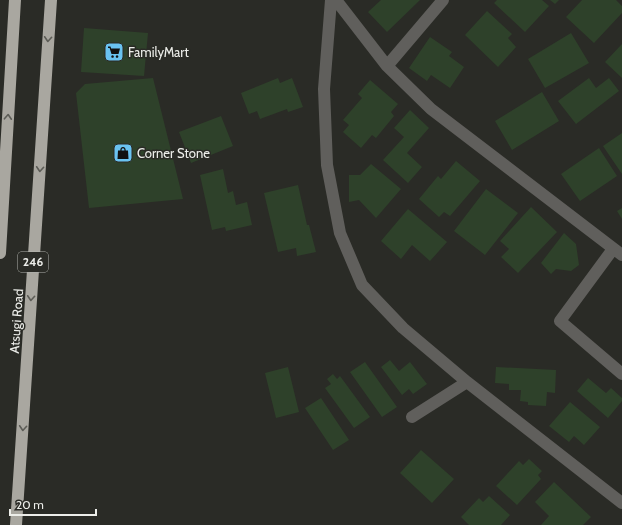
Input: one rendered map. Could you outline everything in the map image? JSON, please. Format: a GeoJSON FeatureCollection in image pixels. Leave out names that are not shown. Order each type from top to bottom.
{"type":"FeatureCollection","features":[{"type":"Feature","properties":{"kind":"highway","name":"246"},"geometry":{"type":"LineString","coordinates":[[0,253],[15,0]]}},
{"type":"Feature","properties":{"kind":"highway","name":"Atsugi Road"},"geometry":{"type":"LineString","coordinates":[[16,525],[51,0]]}},
{"type":"Feature","properties":{"kind":"street"},"geometry":{"type":"LineString","coordinates":[[331,0],[324,89],[327,165],[340,233],[362,285],[403,328],[467,382],[622,504]]}},
{"type":"Feature","properties":{"kind":"street"},"geometry":{"type":"LineString","coordinates":[[336,0],[387,66],[431,109],[618,252],[560,321],[622,374]]}},
{"type":"Feature","properties":{"kind":"street"},"geometry":{"type":"LineString","coordinates":[[387,66],[443,0]]}},
{"type":"Feature","properties":{"kind":"street"},"geometry":{"type":"LineString","coordinates":[[412,418],[467,382]]}},
{"type":"Feature","properties":{"kind":"building"},"geometry":{"type":"Polygon","coordinates":[[[381,0],[420,0],[387,32],[368,12],[381,0]]]}},
{"type":"Feature","properties":{"kind":"building"},"geometry":{"type":"Polygon","coordinates":[[[497,0],[542,0],[549,6],[525,32],[494,3],[497,0]]]}},
{"type":"Feature","properties":{"kind":"building"},"geometry":{"type":"Polygon","coordinates":[[[550,0],[559,0],[555,4],[550,0]]]}},
{"type":"Feature","properties":{"kind":"building"},"geometry":{"type":"Polygon","coordinates":[[[582,0],[616,0],[622,6],[622,13],[594,43],[566,17],[582,0]]]}},
{"type":"Feature","properties":{"kind":"building"},"geometry":{"type":"Polygon","coordinates":[[[487,11],[512,34],[508,38],[516,47],[498,67],[465,35],[487,11]]]}},
{"type":"Feature","properties":{"kind":"building","name":"FamilyMart"},"geometry":{"type":"Polygon","coordinates":[[[84,28],[148,33],[144,76],[81,72],[84,28]]]}},
{"type":"Feature","properties":{"kind":"building"},"geometry":{"type":"Polygon","coordinates":[[[571,33],[589,63],[545,88],[528,59],[571,33]]]}},
{"type":"Feature","properties":{"kind":"building"},"geometry":{"type":"Polygon","coordinates":[[[430,37],[452,52],[449,56],[464,67],[450,88],[431,75],[427,81],[409,68],[430,37]]]}},
{"type":"Feature","properties":{"kind":"building"},"geometry":{"type":"Polygon","coordinates":[[[622,44],[622,78],[605,62],[622,44]]]}},
{"type":"Feature","properties":{"kind":"building"},"geometry":{"type":"Polygon","coordinates":[[[153,78],[183,199],[89,208],[76,93],[85,84],[153,78]]]}},
{"type":"Feature","properties":{"kind":"building"},"geometry":{"type":"Polygon","coordinates":[[[278,78],[280,83],[292,78],[303,107],[288,112],[287,109],[260,119],[257,111],[249,114],[241,93],[278,78]]]}},
{"type":"Feature","properties":{"kind":"building"},"geometry":{"type":"Polygon","coordinates":[[[589,78],[596,88],[609,78],[619,91],[576,124],[558,101],[589,78]]]}},
{"type":"Feature","properties":{"kind":"building"},"geometry":{"type":"Polygon","coordinates":[[[370,80],[398,104],[391,112],[394,116],[376,138],[372,135],[361,148],[343,132],[349,125],[343,120],[362,98],[358,94],[370,80]]]}},
{"type":"Feature","properties":{"kind":"building"},"geometry":{"type":"Polygon","coordinates":[[[542,92],[559,121],[512,150],[495,121],[542,92]]]}},
{"type":"Feature","properties":{"kind":"building"},"geometry":{"type":"Polygon","coordinates":[[[410,110],[429,128],[407,153],[422,167],[408,183],[383,160],[404,137],[394,128],[410,110]]]}},
{"type":"Feature","properties":{"kind":"building"},"geometry":{"type":"Polygon","coordinates":[[[221,116],[233,146],[191,163],[179,132],[221,116]]]}},
{"type":"Feature","properties":{"kind":"building"},"geometry":{"type":"Polygon","coordinates":[[[622,133],[622,174],[603,146],[622,133]]]}},
{"type":"Feature","properties":{"kind":"building"},"geometry":{"type":"Polygon","coordinates":[[[599,148],[617,176],[580,201],[561,174],[599,148]]]}},
{"type":"Feature","properties":{"kind":"building"},"geometry":{"type":"Polygon","coordinates":[[[456,161],[480,181],[450,216],[444,212],[439,217],[419,199],[438,176],[441,179],[456,161]]]}},
{"type":"Feature","properties":{"kind":"building"},"geometry":{"type":"Polygon","coordinates":[[[371,164],[401,189],[376,218],[359,200],[349,202],[349,175],[360,175],[371,164]]]}},
{"type":"Feature","properties":{"kind":"building"},"geometry":{"type":"Polygon","coordinates":[[[223,169],[228,193],[233,191],[236,205],[247,202],[252,225],[226,231],[225,227],[212,230],[200,175],[223,169]]]}},
{"type":"Feature","properties":{"kind":"building"},"geometry":{"type":"Polygon","coordinates":[[[298,185],[307,225],[309,225],[316,252],[297,256],[296,248],[278,252],[264,193],[298,185]]]}},
{"type":"Feature","properties":{"kind":"building"},"geometry":{"type":"Polygon","coordinates":[[[486,189],[518,213],[485,255],[454,231],[486,189]]]}},
{"type":"Feature","properties":{"kind":"building"},"geometry":{"type":"Polygon","coordinates":[[[531,207],[557,232],[518,273],[501,257],[509,249],[500,241],[531,207]]]}},
{"type":"Feature","properties":{"kind":"building"},"geometry":{"type":"Polygon","coordinates":[[[622,208],[622,219],[617,211],[622,208]]]}},
{"type":"Feature","properties":{"kind":"building"},"geometry":{"type":"Polygon","coordinates":[[[408,209],[447,242],[430,261],[412,245],[401,259],[381,241],[408,209]]]}},
{"type":"Feature","properties":{"kind":"building"},"geometry":{"type":"Polygon","coordinates":[[[564,233],[576,244],[579,265],[571,271],[556,269],[551,274],[541,263],[564,233]]]}},
{"type":"Feature","properties":{"kind":"building"},"geometry":{"type":"Polygon","coordinates":[[[390,360],[399,371],[410,362],[427,384],[413,394],[409,389],[402,395],[381,367],[390,360]]]}},
{"type":"Feature","properties":{"kind":"building"},"geometry":{"type":"Polygon","coordinates":[[[365,362],[397,407],[382,417],[350,372],[365,362]]]}},
{"type":"Feature","properties":{"kind":"building"},"geometry":{"type":"Polygon","coordinates":[[[288,367],[299,412],[276,418],[265,373],[288,367]]]}},
{"type":"Feature","properties":{"kind":"building"},"geometry":{"type":"Polygon","coordinates":[[[496,367],[556,370],[555,393],[547,392],[546,406],[528,405],[528,402],[520,401],[521,390],[509,390],[509,384],[495,383],[496,367]]]}},
{"type":"Feature","properties":{"kind":"building"},"geometry":{"type":"Polygon","coordinates":[[[333,374],[337,379],[340,376],[370,417],[354,428],[325,388],[331,384],[327,379],[333,374]]]}},
{"type":"Feature","properties":{"kind":"building"},"geometry":{"type":"Polygon","coordinates":[[[588,378],[606,393],[611,388],[622,398],[622,401],[608,418],[577,391],[588,378]]]}},
{"type":"Feature","properties":{"kind":"building"},"geometry":{"type":"Polygon","coordinates":[[[321,398],[349,440],[333,450],[305,408],[321,398]]]}},
{"type":"Feature","properties":{"kind":"building"},"geometry":{"type":"Polygon","coordinates":[[[570,402],[600,427],[584,445],[574,436],[569,442],[549,426],[570,402]]]}},
{"type":"Feature","properties":{"kind":"building"},"geometry":{"type":"Polygon","coordinates":[[[421,450],[454,479],[432,503],[400,473],[421,450]]]}},
{"type":"Feature","properties":{"kind":"building"},"geometry":{"type":"Polygon","coordinates":[[[529,459],[542,471],[538,475],[541,479],[517,505],[496,486],[519,461],[523,465],[529,459]]]}},
{"type":"Feature","properties":{"kind":"building"},"geometry":{"type":"Polygon","coordinates":[[[554,482],[591,517],[583,525],[541,525],[549,516],[535,502],[554,482]]]}},
{"type":"Feature","properties":{"kind":"building"},"geometry":{"type":"Polygon","coordinates":[[[489,496],[510,515],[501,525],[469,525],[461,517],[479,498],[483,502],[489,496]]]}},
{"type":"Feature","properties":{"kind":"place","name":"FamilyMart"},"geometry":{"type":"Point","coordinates":[114,52]}},
{"type":"Feature","properties":{"kind":"place","name":"Corner Stone"},"geometry":{"type":"Point","coordinates":[123,153]}}]}
